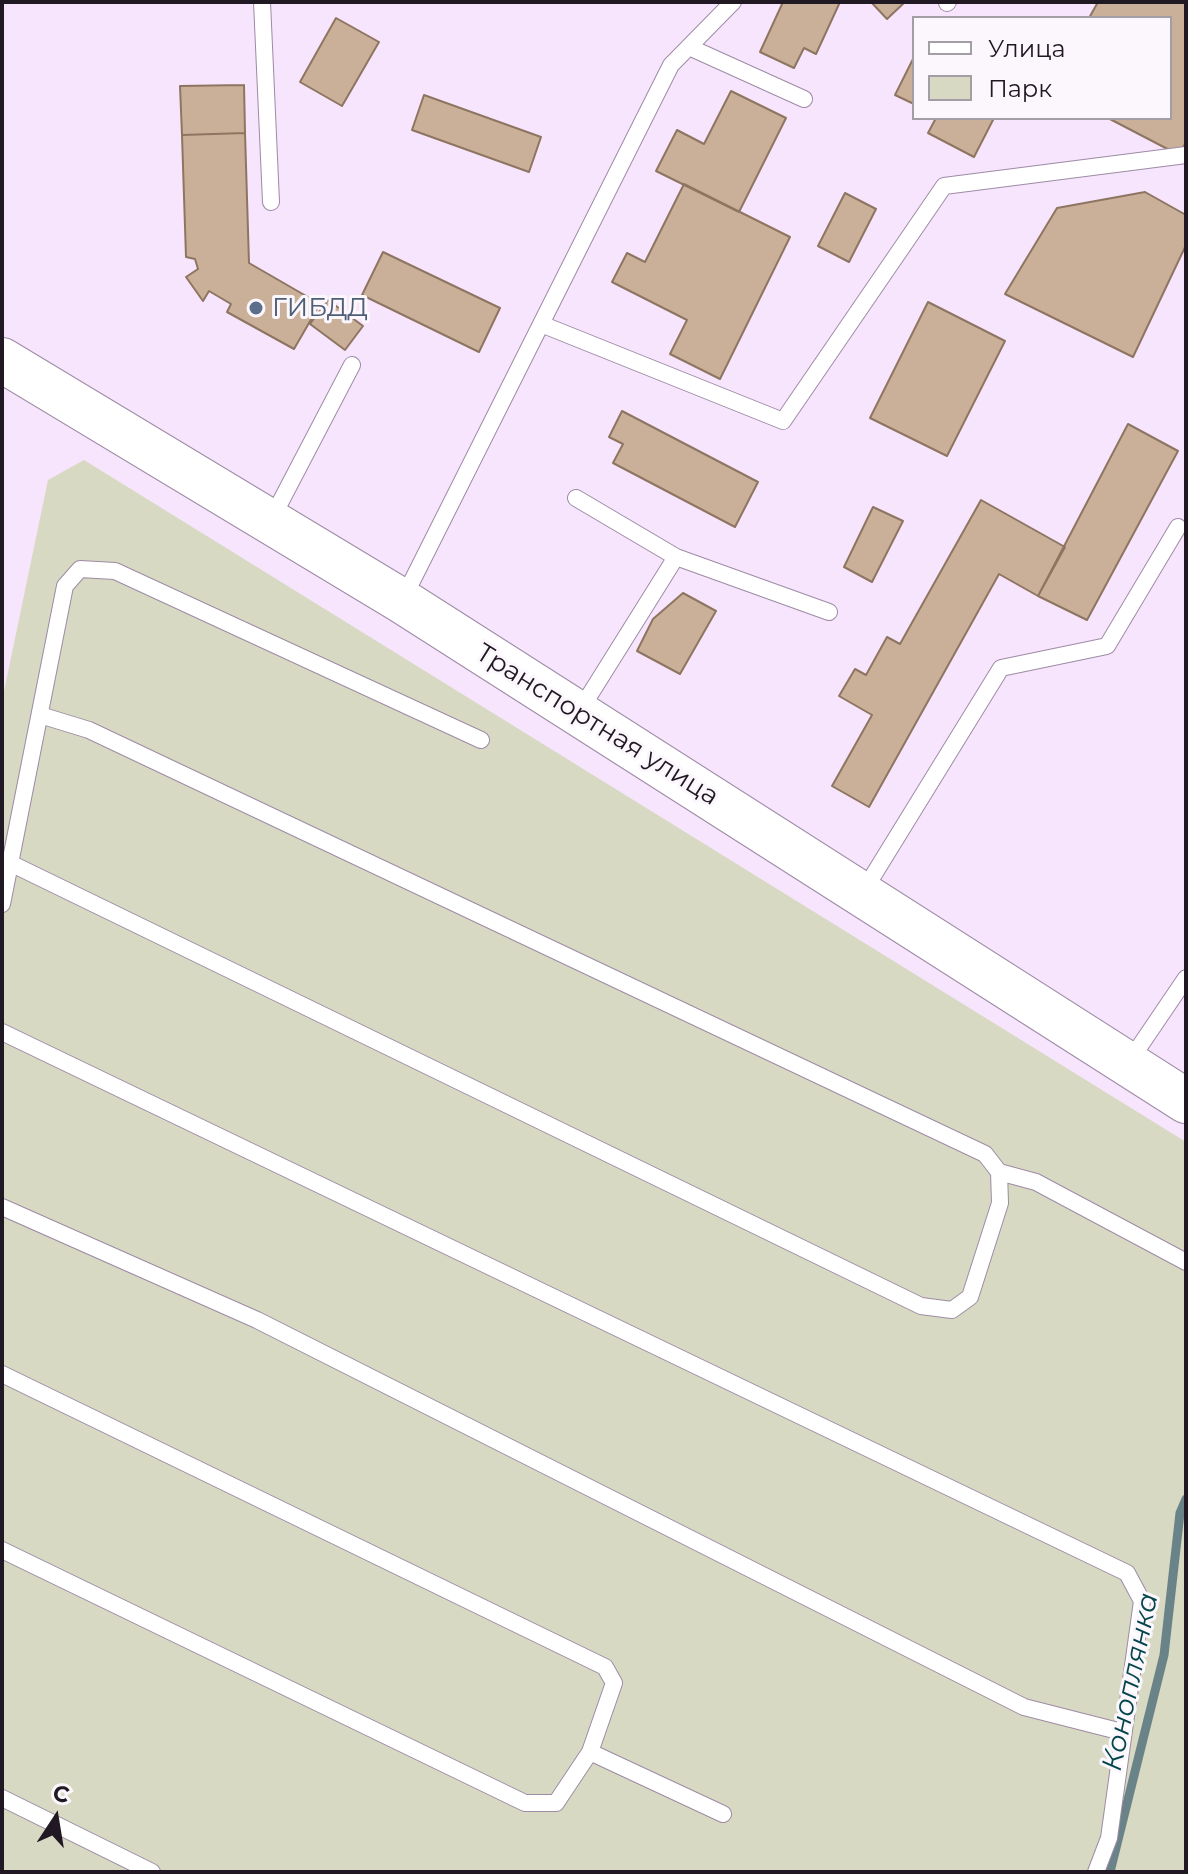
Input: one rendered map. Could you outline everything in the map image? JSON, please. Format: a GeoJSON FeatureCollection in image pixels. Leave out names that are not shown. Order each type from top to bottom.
{"type":"FeatureCollection","features":[{"type":"Feature","properties":{"kind":"main road","name":"Транспортная улица"},"geometry":{"type":"LineString","coordinates":[[2,360],[402,601],[1186,1101]]}},
{"type":"Feature","properties":{"kind":"lane"},"geometry":{"type":"LineString","coordinates":[[262,2],[271,202]]}},
{"type":"Feature","properties":{"kind":"lane"},"geometry":{"type":"LineString","coordinates":[[402,601],[671,65],[733,2]]}},
{"type":"Feature","properties":{"kind":"lane"},"geometry":{"type":"LineString","coordinates":[[689,47],[804,99]]}},
{"type":"Feature","properties":{"kind":"lane"},"geometry":{"type":"LineString","coordinates":[[541,324],[783,421],[944,186],[1186,155]]}},
{"type":"Feature","properties":{"kind":"lane"},"geometry":{"type":"LineString","coordinates":[[271,522],[352,365]]}},
{"type":"Feature","properties":{"kind":"lane"},"geometry":{"type":"LineString","coordinates":[[576,498],[676,557],[829,612]]}},
{"type":"Feature","properties":{"kind":"lane"},"geometry":{"type":"LineString","coordinates":[[863,894],[1001,668],[1107,646],[1178,527]]}},
{"type":"Feature","properties":{"kind":"lane"},"geometry":{"type":"LineString","coordinates":[[578,713],[676,557]]}},
{"type":"Feature","properties":{"kind":"lane"},"geometry":{"type":"LineString","coordinates":[[2,904],[65,586],[80,569],[115,571],[481,740]]}},
{"type":"Feature","properties":{"kind":"lane"},"geometry":{"type":"LineString","coordinates":[[10,863],[921,1306],[952,1310],[970,1297],[1000,1203],[999,1172],[985,1154],[89,730],[40,715]]}},
{"type":"Feature","properties":{"kind":"lane"},"geometry":{"type":"LineString","coordinates":[[1129,1062],[1186,978]]}},
{"type":"Feature","properties":{"kind":"lane"},"geometry":{"type":"LineString","coordinates":[[2,1032],[1127,1573],[1142,1601],[1109,1838],[1096,1872]]}},
{"type":"Feature","properties":{"kind":"lane"},"geometry":{"type":"LineString","coordinates":[[999,1172],[1036,1182],[1186,1262]]}},
{"type":"Feature","properties":{"kind":"lane"},"geometry":{"type":"LineString","coordinates":[[2,1207],[257,1320],[1024,1707],[1122,1732]]}},
{"type":"Feature","properties":{"kind":"lane"},"geometry":{"type":"LineString","coordinates":[[2,1374],[605,1667],[614,1683],[590,1752],[556,1803],[525,1803],[2,1550]]}},
{"type":"Feature","properties":{"kind":"lane"},"geometry":{"type":"LineString","coordinates":[[590,1752],[723,1814]]}},
{"type":"Feature","properties":{"kind":"lane"},"geometry":{"type":"LineString","coordinates":[[2,1798],[152,1872]]}},
{"type":"Feature","properties":{"kind":"green space"},"geometry":{"type":"Polygon","coordinates":[[[84,460],[1186,1142],[1186,1872],[2,1872],[2,701],[48,480],[84,460]]]}},
{"type":"Feature","properties":{"kind":"building"},"geometry":{"type":"Polygon","coordinates":[[[783,2],[840,2],[816,54],[804,48],[794,68],[760,52],[783,2]]]}},
{"type":"Feature","properties":{"kind":"building"},"geometry":{"type":"Polygon","coordinates":[[[871,2],[905,2],[887,19],[871,2]]]}},
{"type":"Feature","properties":{"kind":"building"},"geometry":{"type":"Polygon","coordinates":[[[1098,2],[1186,3],[1186,142],[1179,155],[1112,120],[1172,120],[1172,16],[1090,16],[1098,2]]]}},
{"type":"Feature","properties":{"kind":"building"},"geometry":{"type":"Polygon","coordinates":[[[336,18],[379,42],[342,106],[300,82],[336,18]]]}},
{"type":"Feature","properties":{"kind":"building"},"geometry":{"type":"Polygon","coordinates":[[[912,61],[912,103],[895,95],[912,61]]]}},
{"type":"Feature","properties":{"kind":"building"},"geometry":{"type":"Polygon","coordinates":[[[244,85],[245,133],[182,135],[180,86],[244,85]]]}},
{"type":"Feature","properties":{"kind":"building"},"geometry":{"type":"Polygon","coordinates":[[[731,91],[786,118],[739,212],[656,171],[677,130],[704,144],[731,91]]]}},
{"type":"Feature","properties":{"kind":"building"},"geometry":{"type":"Polygon","coordinates":[[[424,95],[541,137],[529,172],[412,130],[424,95]]]}},
{"type":"Feature","properties":{"kind":"building"},"geometry":{"type":"Polygon","coordinates":[[[935,120],[993,120],[974,157],[928,133],[935,120]]]}},
{"type":"Feature","properties":{"kind":"building"},"geometry":{"type":"Polygon","coordinates":[[[245,133],[249,263],[320,304],[294,349],[227,312],[231,304],[209,291],[203,301],[186,277],[198,269],[195,259],[186,257],[182,135],[245,133]]]}},
{"type":"Feature","properties":{"kind":"building"},"geometry":{"type":"Polygon","coordinates":[[[684,184],[790,237],[720,379],[670,354],[687,320],[612,282],[627,253],[645,262],[684,184]]]}},
{"type":"Feature","properties":{"kind":"building"},"geometry":{"type":"Polygon","coordinates":[[[1145,192],[1186,215],[1186,245],[1133,357],[1005,294],[1057,208],[1145,192]]]}},
{"type":"Feature","properties":{"kind":"building"},"geometry":{"type":"Polygon","coordinates":[[[845,193],[876,209],[849,262],[818,246],[845,193]]]}},
{"type":"Feature","properties":{"kind":"building"},"geometry":{"type":"Polygon","coordinates":[[[383,252],[500,308],[479,352],[362,295],[383,252]]]}},
{"type":"Feature","properties":{"kind":"building"},"geometry":{"type":"Polygon","coordinates":[[[328,300],[363,326],[345,350],[310,324],[328,300]]]}},
{"type":"Feature","properties":{"kind":"building"},"geometry":{"type":"Polygon","coordinates":[[[928,302],[1005,341],[947,456],[870,418],[928,302]]]}},
{"type":"Feature","properties":{"kind":"building"},"geometry":{"type":"Polygon","coordinates":[[[622,411],[758,482],[735,527],[613,463],[623,444],[609,437],[622,411]]]}},
{"type":"Feature","properties":{"kind":"building"},"geometry":{"type":"Polygon","coordinates":[[[1128,424],[1178,451],[1087,620],[1038,596],[1128,424]]]}},
{"type":"Feature","properties":{"kind":"building"},"geometry":{"type":"Polygon","coordinates":[[[981,500],[1065,547],[1038,596],[999,574],[869,807],[832,786],[872,715],[839,696],[855,669],[866,675],[887,637],[900,644],[981,500]]]}},
{"type":"Feature","properties":{"kind":"building"},"geometry":{"type":"Polygon","coordinates":[[[873,507],[903,521],[872,582],[844,567],[873,507]]]}},
{"type":"Feature","properties":{"kind":"building"},"geometry":{"type":"Polygon","coordinates":[[[683,593],[716,611],[680,674],[637,651],[653,619],[683,593]]]}},
{"type":"Feature","properties":{"kind":"waterway","name":"Коноплянка"},"geometry":{"type":"LineString","coordinates":[[1110,1872],[1164,1655],[1180,1513],[1186,1499]]}},
{"type":"Feature","properties":{"kind":"place","name":"ГИБДД"},"geometry":{"type":"Point","coordinates":[256,308]}}]}
